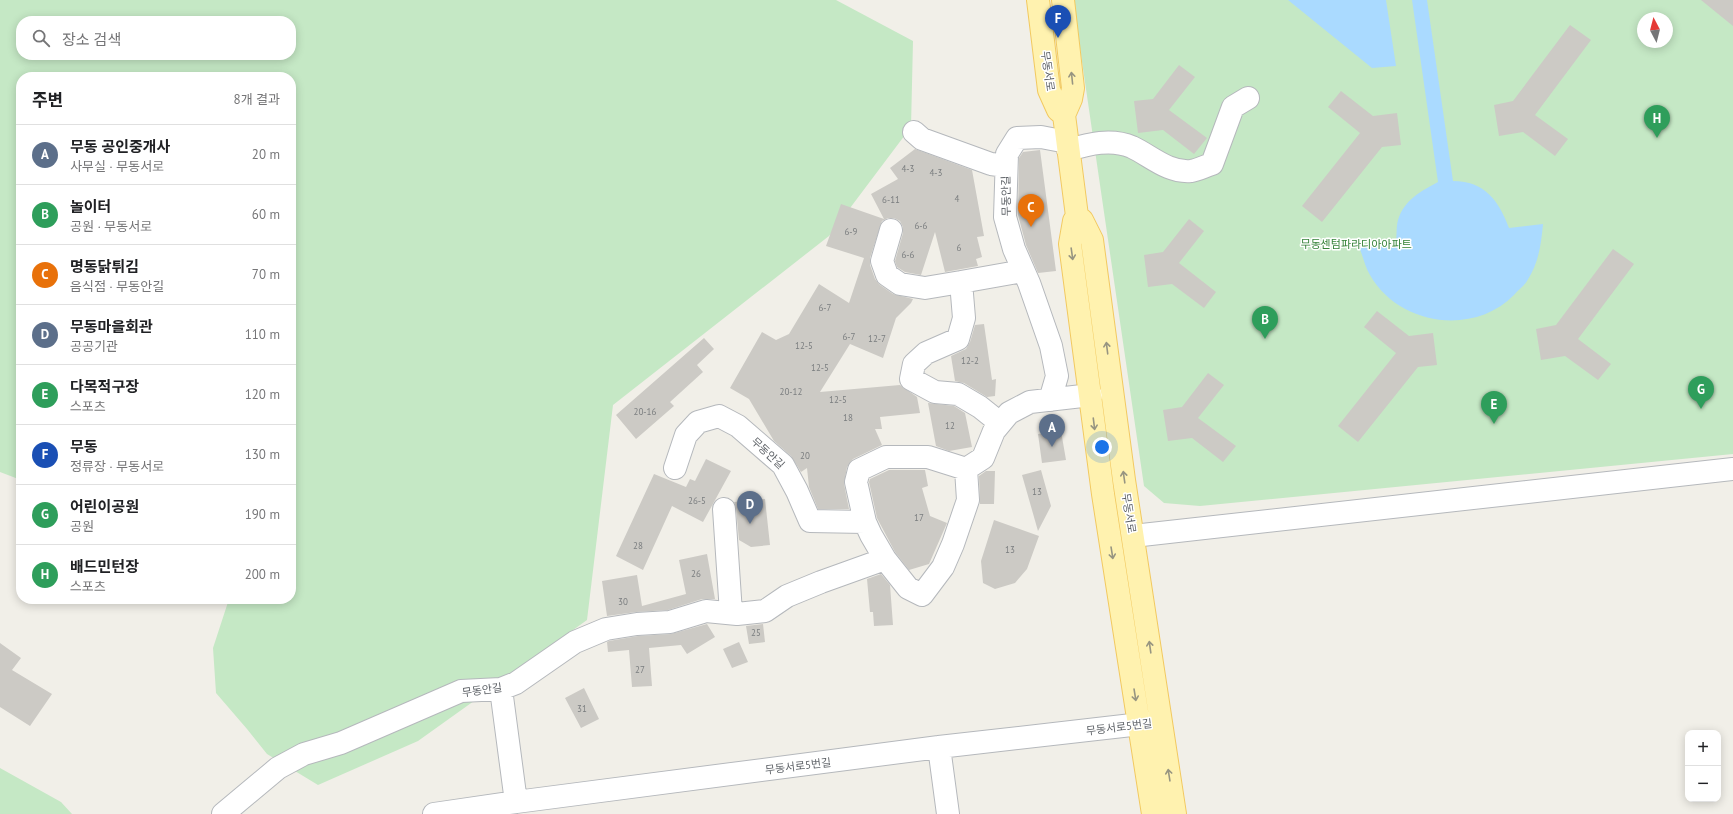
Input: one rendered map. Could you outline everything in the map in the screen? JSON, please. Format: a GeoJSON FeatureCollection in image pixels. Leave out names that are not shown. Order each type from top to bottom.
{"type":"FeatureCollection","features":[{"type":"Feature","properties":{"kind":"main road","name":"무동서로"},"geometry":{"type":"LineString","coordinates":[[1038,0],[1049,90],[1058,110],[1064,115]]}},
{"type":"Feature","properties":{"kind":"main road","name":"무동서로"},"geometry":{"type":"LineString","coordinates":[[1063,0],[1073,88],[1071,99],[1064,115],[1077,216],[1074,221],[1070,244],[1103,494],[1153,814]]}},
{"type":"Feature","properties":{"kind":"main road","name":"무동서로"},"geometry":{"type":"LineString","coordinates":[[1077,216],[1082,220],[1092,240],[1133,536],[1175,814]]}},
{"type":"Feature","properties":{"kind":"street"},"geometry":{"type":"LineString","coordinates":[[1068,146],[1091,143],[1110,143],[1131,147],[1174,170],[1192,171],[1212,164],[1233,107],[1248,98]]}},
{"type":"Feature","properties":{"kind":"street","name":"무동안길"},"geometry":{"type":"LineString","coordinates":[[914,132],[922,139],[991,164],[1006,166]]}},
{"type":"Feature","properties":{"kind":"street","name":"무동안길"},"geometry":{"type":"LineString","coordinates":[[1050,400],[1057,376],[1051,346],[1014,249],[1005,217],[1006,166],[1007,154],[1017,138],[1041,137],[1068,146]]}},
{"type":"Feature","properties":{"kind":"street"},"geometry":{"type":"LineString","coordinates":[[891,230],[882,261],[887,275],[900,284],[925,288],[1023,271]]}},
{"type":"Feature","properties":{"kind":"street"},"geometry":{"type":"LineString","coordinates":[[961,282],[964,318],[958,339],[926,353],[914,364],[911,379],[935,392],[958,394],[980,407],[1000,424]]}},
{"type":"Feature","properties":{"kind":"street"},"geometry":{"type":"LineString","coordinates":[[966,469],[982,458],[994,431],[1009,413],[1030,402],[1091,395]]}},
{"type":"Feature","properties":{"kind":"street","name":"무동안길"},"geometry":{"type":"LineString","coordinates":[[676,468],[686,435],[698,422],[719,416],[738,426],[783,465],[810,520],[865,522]]}},
{"type":"Feature","properties":{"kind":"street"},"geometry":{"type":"LineString","coordinates":[[886,457],[928,457],[966,469],[968,500],[966,507],[943,567],[922,595],[908,588],[885,558],[870,535],[865,522],[856,482],[859,470],[886,457]]}},
{"type":"Feature","properties":{"kind":"street"},"geometry":{"type":"LineString","coordinates":[[1133,536],[1733,469]]}},
{"type":"Feature","properties":{"kind":"street"},"geometry":{"type":"LineString","coordinates":[[724,509],[731,613]]}},
{"type":"Feature","properties":{"kind":"street","name":"무동안길"},"geometry":{"type":"LineString","coordinates":[[223,814],[278,768],[304,754],[348,740],[461,691],[501,689],[516,683],[575,642],[606,630],[637,624],[670,622],[706,611],[731,613],[765,611],[787,596],[885,558]]}},
{"type":"Feature","properties":{"kind":"street"},"geometry":{"type":"LineString","coordinates":[[501,689],[516,802]]}},
{"type":"Feature","properties":{"kind":"street","name":"무동서로5번길"},"geometry":{"type":"LineString","coordinates":[[434,814],[516,802],[545,806],[939,748],[1161,722]]}},
{"type":"Feature","properties":{"kind":"street"},"geometry":{"type":"LineString","coordinates":[[939,748],[948,814]]}},
{"type":"Feature","properties":{"kind":"green space"},"geometry":{"type":"Polygon","coordinates":[[[0,0],[836,0],[913,41],[911,127],[829,236],[613,405],[587,620],[418,741],[318,785],[267,754],[216,693],[213,648],[227,604],[296,604],[296,72],[16,72],[16,478],[0,472],[0,0]]]}},
{"type":"Feature","properties":{"kind":"green space","name":"무동센텀파라디아아파트"},"geometry":{"type":"Polygon","coordinates":[[[1073,0],[1733,0],[1733,454],[1200,506],[1164,503],[1144,486],[1073,0]]]}},
{"type":"Feature","properties":{"kind":"green space"},"geometry":{"type":"Polygon","coordinates":[[[0,768],[61,802],[72,814],[0,814],[0,768]]]}},
{"type":"Feature","properties":{"kind":"water"},"geometry":{"type":"Polygon","coordinates":[[[1288,0],[1386,0],[1396,66],[1372,68],[1288,0]]]}},
{"type":"Feature","properties":{"kind":"water"},"geometry":{"type":"Polygon","coordinates":[[[1412,0],[1427,0],[1453,181],[1474,185],[1489,194],[1501,209],[1509,228],[1543,224],[1537,260],[1524,285],[1498,308],[1479,316],[1459,320],[1438,320],[1418,315],[1399,305],[1383,292],[1370,275],[1359,247],[1396,242],[1398,220],[1404,207],[1419,193],[1438,182],[1412,0]]]}},
{"type":"Feature","properties":{"kind":"building"},"geometry":{"type":"Polygon","coordinates":[[[1701,0],[1733,0],[1733,26],[1701,0]]]}},
{"type":"Feature","properties":{"kind":"building"},"geometry":{"type":"Polygon","coordinates":[[[1570,25],[1591,40],[1535,115],[1568,139],[1555,156],[1523,132],[1499,136],[1494,105],[1513,101],[1570,25]]]}},
{"type":"Feature","properties":{"kind":"building"},"geometry":{"type":"Polygon","coordinates":[[[1179,65],[1195,77],[1169,110],[1207,138],[1194,154],[1163,130],[1138,133],[1134,101],[1153,99],[1179,65]]]}},
{"type":"Feature","properties":{"kind":"building"},"geometry":{"type":"Polygon","coordinates":[[[1341,91],[1373,116],[1397,113],[1401,145],[1382,147],[1322,222],[1302,206],[1360,133],[1328,107],[1341,91]]]}},
{"type":"Feature","properties":{"kind":"building"},"geometry":{"type":"Polygon","coordinates":[[[915,149],[972,170],[984,236],[977,237],[982,257],[976,259],[978,266],[945,272],[935,232],[921,275],[905,272],[897,267],[895,261],[903,233],[903,227],[900,221],[894,218],[888,218],[882,221],[870,258],[870,265],[875,279],[880,285],[893,294],[913,299],[896,318],[883,358],[850,344],[820,392],[900,385],[917,397],[920,413],[880,417],[882,429],[875,429],[882,445],[853,459],[847,467],[844,484],[849,509],[818,509],[809,487],[807,468],[801,472],[791,456],[774,441],[749,399],[730,388],[762,332],[776,340],[789,334],[819,284],[849,303],[864,258],[826,246],[841,204],[884,219],[871,194],[898,179],[890,168],[915,149]]]}},
{"type":"Feature","properties":{"kind":"building"},"geometry":{"type":"Polygon","coordinates":[[[1040,150],[1056,271],[1038,273],[1026,245],[1018,215],[1019,158],[1023,152],[1040,150]]]}},
{"type":"Feature","properties":{"kind":"building"},"geometry":{"type":"Polygon","coordinates":[[[1189,219],[1204,231],[1179,263],[1216,292],[1204,308],[1172,284],[1148,287],[1144,255],[1163,252],[1189,219]]]}},
{"type":"Feature","properties":{"kind":"building"},"geometry":{"type":"Polygon","coordinates":[[[1613,249],[1634,264],[1578,339],[1611,364],[1598,380],[1565,356],[1541,360],[1536,329],[1556,325],[1613,249]]]}},
{"type":"Feature","properties":{"kind":"building"},"geometry":{"type":"Polygon","coordinates":[[[1377,311],[1409,336],[1433,333],[1437,365],[1418,367],[1358,442],[1338,426],[1396,353],[1364,327],[1377,311]]]}},
{"type":"Feature","properties":{"kind":"building"},"geometry":{"type":"Polygon","coordinates":[[[984,324],[992,380],[996,379],[995,396],[987,397],[964,383],[955,381],[951,356],[966,349],[970,342],[975,325],[984,324]]]}},
{"type":"Feature","properties":{"kind":"building"},"geometry":{"type":"Polygon","coordinates":[[[704,338],[714,349],[697,365],[703,372],[670,402],[674,406],[636,439],[616,415],[704,338]]]}},
{"type":"Feature","properties":{"kind":"building"},"geometry":{"type":"Polygon","coordinates":[[[1208,373],[1224,385],[1198,418],[1236,446],[1223,462],[1192,438],[1168,441],[1163,410],[1182,407],[1208,373]]]}},
{"type":"Feature","properties":{"kind":"building"},"geometry":{"type":"Polygon","coordinates":[[[928,403],[954,406],[965,413],[972,447],[949,451],[936,446],[928,403]]]}},
{"type":"Feature","properties":{"kind":"building"},"geometry":{"type":"Polygon","coordinates":[[[1061,431],[1066,460],[1042,463],[1038,434],[1061,431]]]}},
{"type":"Feature","properties":{"kind":"building"},"geometry":{"type":"Polygon","coordinates":[[[706,459],[731,471],[703,522],[672,506],[643,570],[616,556],[654,474],[686,487],[690,479],[695,481],[706,459]]]}},
{"type":"Feature","properties":{"kind":"building"},"geometry":{"type":"Polygon","coordinates":[[[889,470],[925,470],[928,486],[922,488],[930,516],[947,523],[929,564],[909,570],[895,552],[877,518],[869,482],[870,479],[889,470]]]}},
{"type":"Feature","properties":{"kind":"building"},"geometry":{"type":"Polygon","coordinates":[[[1041,470],[1051,506],[1038,531],[1022,475],[1041,470]]]}},
{"type":"Feature","properties":{"kind":"building"},"geometry":{"type":"Polygon","coordinates":[[[986,471],[995,471],[994,504],[980,504],[979,476],[986,471]]]}},
{"type":"Feature","properties":{"kind":"building"},"geometry":{"type":"Polygon","coordinates":[[[765,499],[770,545],[751,547],[739,540],[736,508],[734,502],[765,499]]]}},
{"type":"Feature","properties":{"kind":"building"},"geometry":{"type":"Polygon","coordinates":[[[994,520],[1039,536],[1027,569],[1015,583],[995,589],[983,583],[981,561],[994,520]]]}},
{"type":"Feature","properties":{"kind":"building"},"geometry":{"type":"Polygon","coordinates":[[[707,554],[715,599],[702,599],[668,610],[607,616],[602,581],[637,575],[642,606],[686,594],[679,560],[707,554]]]}},
{"type":"Feature","properties":{"kind":"building"},"geometry":{"type":"Polygon","coordinates":[[[881,574],[890,585],[893,625],[874,626],[873,612],[870,612],[867,579],[881,574]]]}},
{"type":"Feature","properties":{"kind":"building"},"geometry":{"type":"Polygon","coordinates":[[[707,624],[715,637],[687,654],[681,645],[649,648],[652,686],[632,687],[629,650],[608,652],[607,642],[609,641],[638,636],[671,634],[707,624]]]}},
{"type":"Feature","properties":{"kind":"building"},"geometry":{"type":"Polygon","coordinates":[[[763,624],[765,642],[749,644],[746,626],[763,624]]]}},
{"type":"Feature","properties":{"kind":"building"},"geometry":{"type":"Polygon","coordinates":[[[739,642],[748,662],[732,668],[723,649],[739,642]]]}},
{"type":"Feature","properties":{"kind":"building"},"geometry":{"type":"Polygon","coordinates":[[[0,643],[21,658],[12,670],[52,694],[30,726],[0,707],[0,643]]]}},
{"type":"Feature","properties":{"kind":"building"},"geometry":{"type":"Polygon","coordinates":[[[584,688],[599,719],[581,728],[565,698],[584,688]]]}},
{"type":"Feature","properties":{"kind":"place","name":"무동"},"geometry":{"type":"Point","coordinates":[1058,38]}},
{"type":"Feature","properties":{"kind":"place","name":"배드민턴장"},"geometry":{"type":"Point","coordinates":[1657,138]}},
{"type":"Feature","properties":{"kind":"place","name":"명동닭튀김"},"geometry":{"type":"Point","coordinates":[1031,227]}},
{"type":"Feature","properties":{"kind":"place","name":"놀이터"},"geometry":{"type":"Point","coordinates":[1265,339]}},
{"type":"Feature","properties":{"kind":"place","name":"어린이공원"},"geometry":{"type":"Point","coordinates":[1701,409]}},
{"type":"Feature","properties":{"kind":"place","name":"다목적구장"},"geometry":{"type":"Point","coordinates":[1494,424]}},
{"type":"Feature","properties":{"kind":"place","name":"무동 공인중개사"},"geometry":{"type":"Point","coordinates":[1052,447]}},
{"type":"Feature","properties":{"kind":"place","name":"무동마을회관"},"geometry":{"type":"Point","coordinates":[750,524]}}]}
